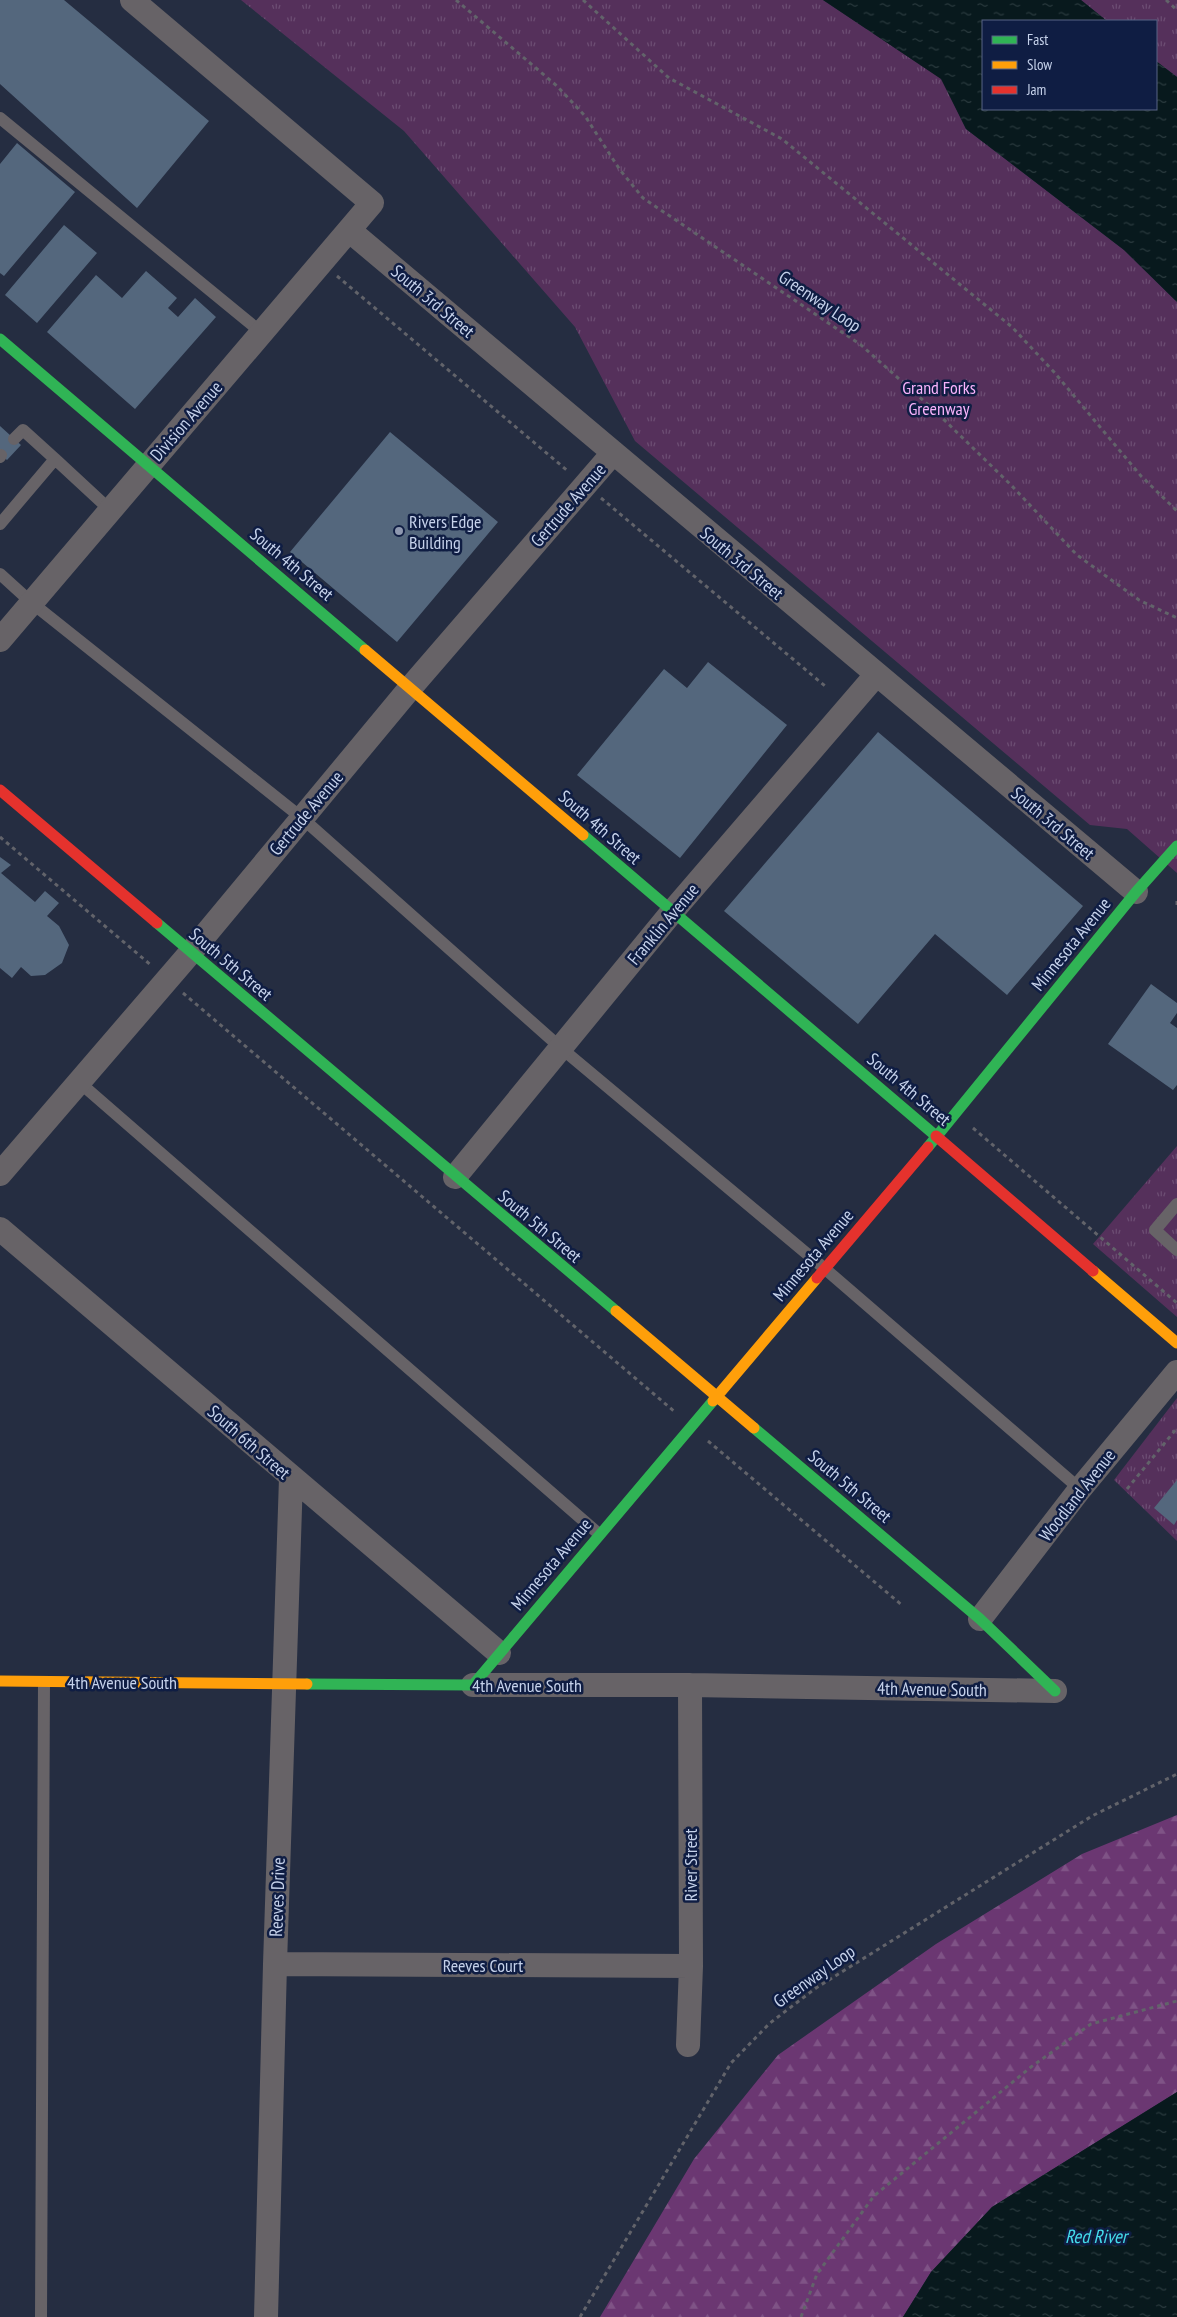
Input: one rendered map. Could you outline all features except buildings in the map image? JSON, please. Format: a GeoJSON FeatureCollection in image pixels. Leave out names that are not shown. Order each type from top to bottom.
{"type":"FeatureCollection","features":[{"type":"Feature","properties":{"kind":"street","name":"Division Avenue"},"geometry":{"type":"LineString","coordinates":[[0,640],[372,203],[132,0]]}},
{"type":"Feature","properties":{"kind":"street","name":"South 3rd Street"},"geometry":{"type":"LineString","coordinates":[[350,231],[1136,892]]}},
{"type":"Feature","properties":{"kind":"street","name":"South 4th Street"},"geometry":{"type":"LineString","coordinates":[[0,339],[411,687],[672,912],[938,1135],[1177,1343]]}},
{"type":"Feature","properties":{"kind":"street","name":"Gertrude Avenue"},"geometry":{"type":"LineString","coordinates":[[0,1174],[191,952],[411,687],[613,453]]}},
{"type":"Feature","properties":{"kind":"street","name":"Franklin Avenue"},"geometry":{"type":"LineString","coordinates":[[455,1177],[672,912],[876,675]]}},
{"type":"Feature","properties":{"kind":"street","name":"South 5th Street"},"geometry":{"type":"LineString","coordinates":[[0,790],[455,1177],[717,1395],[980,1619],[1055,1691]]}},
{"type":"Feature","properties":{"kind":"street","name":"Minnesota Avenue"},"geometry":{"type":"LineString","coordinates":[[473,1685],[938,1135],[1136,892],[1177,846]]}},
{"type":"Feature","properties":{"kind":"street","name":"South 6th Street"},"geometry":{"type":"LineString","coordinates":[[0,1229],[498,1654]]}},
{"type":"Feature","properties":{"kind":"street","name":"Woodland Avenue"},"geometry":{"type":"LineString","coordinates":[[980,1619],[1080,1489],[1177,1372]]}},
{"type":"Feature","properties":{"kind":"street","name":"Reeves Drive"},"geometry":{"type":"LineString","coordinates":[[266,2317],[275,1964],[291,1478]]}},
{"type":"Feature","properties":{"kind":"street","name":"4th Avenue South"},"geometry":{"type":"LineString","coordinates":[[0,1681],[690,1685],[1055,1691]]}},
{"type":"Feature","properties":{"kind":"street","name":"River Street"},"geometry":{"type":"LineString","coordinates":[[688,2045],[691,1966],[690,1685]]}},
{"type":"Feature","properties":{"kind":"street","name":"Reeves Court"},"geometry":{"type":"LineString","coordinates":[[275,1964],[691,1966]]}},
{"type":"Feature","properties":{"kind":"lane"},"geometry":{"type":"LineString","coordinates":[[0,118],[262,333]]}},
{"type":"Feature","properties":{"kind":"lane"},"geometry":{"type":"LineString","coordinates":[[14,439],[23,430],[110,510]]}},
{"type":"Feature","properties":{"kind":"lane"},"geometry":{"type":"LineString","coordinates":[[0,524],[55,459]]}},
{"type":"Feature","properties":{"kind":"lane"},"geometry":{"type":"LineString","coordinates":[[0,574],[32,603],[302,818],[560,1048],[824,1268],[1080,1489]]}},
{"type":"Feature","properties":{"kind":"lane"},"geometry":{"type":"LineString","coordinates":[[79,1082],[600,1534]]}},
{"type":"Feature","properties":{"kind":"lane"},"geometry":{"type":"LineString","coordinates":[[1177,1204],[1155,1230],[1177,1250]]}},
{"type":"Feature","properties":{"kind":"lane"},"geometry":{"type":"LineString","coordinates":[[41,2317],[44,1682]]}},
{"type":"Feature","properties":{"kind":"path","name":"Greenway Loop"},"geometry":{"type":"LineString","coordinates":[[456,0],[557,86],[586,116],[620,170],[643,198],[861,345],[934,410],[1004,478],[1077,555],[1139,600],[1177,618]]}},
{"type":"Feature","properties":{"kind":"path"},"geometry":{"type":"LineString","coordinates":[[583,0],[669,78],[782,139],[1012,327],[1054,372],[1141,476],[1177,511]]}},
{"type":"Feature","properties":{"kind":"path"},"geometry":{"type":"LineString","coordinates":[[1166,0],[1177,10]]}},
{"type":"Feature","properties":{"kind":"path"},"geometry":{"type":"LineString","coordinates":[[0,837],[903,1606]]}},
{"type":"Feature","properties":{"kind":"path"},"geometry":{"type":"LineString","coordinates":[[955,1113],[1177,1302]]}},
{"type":"Feature","properties":{"kind":"path"},"geometry":{"type":"LineString","coordinates":[[1127,1489],[1177,1428]]}},
{"type":"Feature","properties":{"kind":"path","name":"Greenway Loop"},"geometry":{"type":"LineString","coordinates":[[580,2317],[731,2063],[770,2023],[816,1988],[1084,1821],[1177,1774]]}},
{"type":"Feature","properties":{"kind":"path"},"geometry":{"type":"LineString","coordinates":[[801,2317],[817,2274],[874,2196],[1031,2067],[1091,2024],[1177,2001]]}},
{"type":"Feature","properties":{"kind":"green space","name":"Grand Forks Greenway"},"geometry":{"type":"Polygon","coordinates":[[[241,0],[823,0],[942,79],[966,129],[1124,250],[1177,302],[1177,873],[1127,829],[1090,825],[635,441],[575,327],[404,131],[241,0]]]}},
{"type":"Feature","properties":{"kind":"green space"},"geometry":{"type":"Polygon","coordinates":[[[1081,0],[1177,0],[1177,77],[1157,62],[1157,20],[1106,20],[1081,0]]]}},
{"type":"Feature","properties":{"kind":"green space"},"geometry":{"type":"Polygon","coordinates":[[[1177,1146],[1177,1317],[1093,1244],[1177,1146]]]}},
{"type":"Feature","properties":{"kind":"green space"},"geometry":{"type":"Polygon","coordinates":[[[1177,1398],[1177,1541],[1114,1480],[1177,1398]]]}},
{"type":"Feature","properties":{"kind":"green space"},"geometry":{"type":"Polygon","coordinates":[[[1177,1815],[1177,2092],[992,2207],[931,2272],[903,2317],[600,2317],[694,2159],[778,2055],[936,1944],[1082,1854],[1177,1815]]]}},
{"type":"Feature","properties":{"kind":"water"},"geometry":{"type":"Polygon","coordinates":[[[823,0],[1081,0],[1106,20],[982,20],[982,110],[1157,110],[1157,62],[1177,77],[1177,302],[1124,250],[966,129],[941,79],[823,0]]]}},
{"type":"Feature","properties":{"kind":"water","name":"Red River"},"geometry":{"type":"Polygon","coordinates":[[[1177,2092],[1177,2317],[903,2317],[931,2272],[992,2207],[1177,2092]]]}},
{"type":"Feature","properties":{"kind":"traffic: fast"},"geometry":{"type":"LineString","coordinates":[[0,339],[365,650]]}},
{"type":"Feature","properties":{"kind":"traffic: fast"},"geometry":{"type":"LineString","coordinates":[[583,835],[936,1136]]}},
{"type":"Feature","properties":{"kind":"traffic: fast"},"geometry":{"type":"LineString","coordinates":[[928,1147],[1136,892],[1177,846]]}},
{"type":"Feature","properties":{"kind":"traffic: fast"},"geometry":{"type":"LineString","coordinates":[[157,923],[616,1311]]}},
{"type":"Feature","properties":{"kind":"traffic: fast"},"geometry":{"type":"LineString","coordinates":[[307,1684],[473,1685],[713,1401]]}},
{"type":"Feature","properties":{"kind":"traffic: fast"},"geometry":{"type":"LineString","coordinates":[[754,1428],[980,1619],[1055,1691]]}},
{"type":"Feature","properties":{"kind":"traffic: slow"},"geometry":{"type":"LineString","coordinates":[[365,650],[583,835]]}},
{"type":"Feature","properties":{"kind":"traffic: slow"},"geometry":{"type":"LineString","coordinates":[[1093,1271],[1177,1343]]}},
{"type":"Feature","properties":{"kind":"traffic: slow"},"geometry":{"type":"LineString","coordinates":[[713,1401],[817,1278]]}},
{"type":"Feature","properties":{"kind":"traffic: slow"},"geometry":{"type":"LineString","coordinates":[[616,1311],[754,1428]]}},
{"type":"Feature","properties":{"kind":"traffic: slow"},"geometry":{"type":"LineString","coordinates":[[0,1681],[307,1684]]}},
{"type":"Feature","properties":{"kind":"traffic: jam"},"geometry":{"type":"LineString","coordinates":[[0,790],[157,923]]}},
{"type":"Feature","properties":{"kind":"traffic: jam"},"geometry":{"type":"LineString","coordinates":[[936,1136],[1093,1271]]}},
{"type":"Feature","properties":{"kind":"traffic: jam"},"geometry":{"type":"LineString","coordinates":[[817,1278],[928,1147]]}},
{"type":"Feature","properties":{"kind":"place","name":"Rivers Edge Building"},"geometry":{"type":"Point","coordinates":[399,531]}}]}
